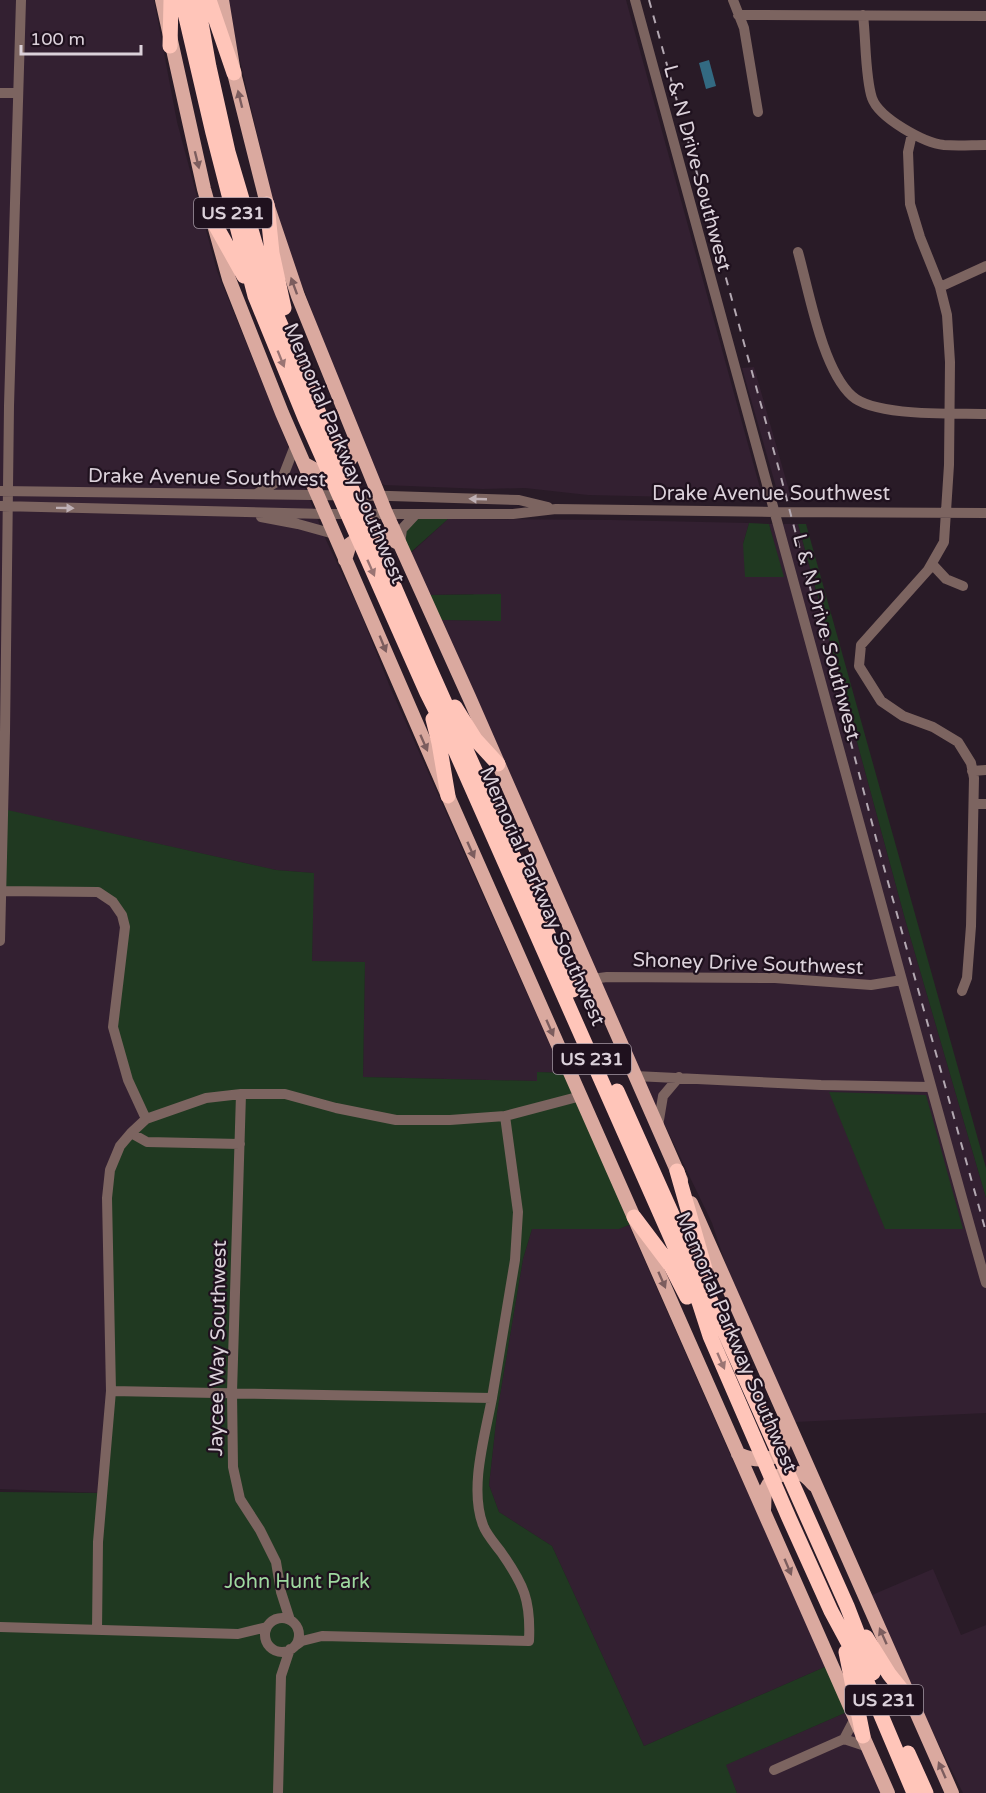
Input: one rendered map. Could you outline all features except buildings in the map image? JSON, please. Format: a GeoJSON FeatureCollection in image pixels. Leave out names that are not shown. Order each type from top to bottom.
{"type":"FeatureCollection","features":[{"type":"Feature","properties":{"kind":"highway"},"geometry":{"type":"LineString","coordinates":[[170,46],[171,0]]}},
{"type":"Feature","properties":{"kind":"highway","name":"Memorial Parkway Southwest"},"geometry":{"type":"LineString","coordinates":[[182,0],[198,74],[255,296],[429,666],[765,1420],[926,1793]]}},
{"type":"Feature","properties":{"kind":"highway","name":"Memorial Parkway Southwest"},"geometry":{"type":"LineString","coordinates":[[197,0],[213,88],[243,206],[276,314],[311,414],[427,693],[452,743],[668,1231],[699,1302],[710,1336],[789,1518],[835,1618],[859,1663],[914,1793]]}},
{"type":"Feature","properties":{"kind":"highway"},"geometry":{"type":"LineString","coordinates":[[209,0],[234,73]]}},
{"type":"Feature","properties":{"kind":"highway"},"geometry":{"type":"LineString","coordinates":[[267,204],[272,253],[311,414]]}},
{"type":"Feature","properties":{"kind":"highway"},"geometry":{"type":"LineString","coordinates":[[212,219],[255,296]]}},
{"type":"Feature","properties":{"kind":"highway"},"geometry":{"type":"LineString","coordinates":[[429,666],[475,739],[498,764]]}},
{"type":"Feature","properties":{"kind":"highway"},"geometry":{"type":"LineString","coordinates":[[427,693],[448,796]]}},
{"type":"Feature","properties":{"kind":"highway"},"geometry":{"type":"LineString","coordinates":[[677,1172],[705,1266],[709,1296]]}},
{"type":"Feature","properties":{"kind":"highway"},"geometry":{"type":"LineString","coordinates":[[634,1217],[671,1266],[710,1336]]}},
{"type":"Feature","properties":{"kind":"highway"},"geometry":{"type":"LineString","coordinates":[[847,1606],[889,1674],[913,1704]]}},
{"type":"Feature","properties":{"kind":"highway"},"geometry":{"type":"LineString","coordinates":[[835,1618],[849,1662],[865,1742]]}},
{"type":"Feature","properties":{"kind":"main road"},"geometry":{"type":"LineString","coordinates":[[162,0],[170,46],[229,279],[345,560],[888,1793]]}},
{"type":"Feature","properties":{"kind":"main road"},"geometry":{"type":"LineString","coordinates":[[222,0],[234,73],[267,204],[298,296],[356,441],[952,1793]]}},
{"type":"Feature","properties":{"kind":"main road"},"geometry":{"type":"LineString","coordinates":[[305,464],[322,474],[341,471],[351,458],[356,441]]}},
{"type":"Feature","properties":{"kind":"main road"},"geometry":{"type":"LineString","coordinates":[[345,560],[350,544],[362,537],[386,537],[400,544]]}},
{"type":"Feature","properties":{"kind":"main road"},"geometry":{"type":"LineString","coordinates":[[738,1454],[757,1461],[768,1460],[776,1454],[783,1448],[786,1440],[785,1417]]}},
{"type":"Feature","properties":{"kind":"main road"},"geometry":{"type":"LineString","coordinates":[[764,1513],[765,1493],[768,1485],[776,1478],[795,1473],[804,1475],[816,1486]]}},
{"type":"Feature","properties":{"kind":"street"},"geometry":{"type":"LineString","coordinates":[[0,941],[8,550],[3,492],[21,0]]}},
{"type":"Feature","properties":{"kind":"street","name":"L & N Drive Southwest"},"geometry":{"type":"LineString","coordinates":[[635,0],[930,1087],[986,1283]]}},
{"type":"Feature","properties":{"kind":"street"},"geometry":{"type":"LineString","coordinates":[[733,0],[744,28],[759,112]]}},
{"type":"Feature","properties":{"kind":"street"},"geometry":{"type":"LineString","coordinates":[[738,15],[986,16]]}},
{"type":"Feature","properties":{"kind":"street"},"geometry":{"type":"LineString","coordinates":[[863,15],[869,87],[873,101],[882,112],[912,134],[942,145],[986,145]]}},
{"type":"Feature","properties":{"kind":"street"},"geometry":{"type":"LineString","coordinates":[[0,93],[18,93]]}},
{"type":"Feature","properties":{"kind":"street"},"geometry":{"type":"LineString","coordinates":[[912,134],[908,152],[910,204],[940,288],[947,315],[950,362],[949,465],[944,542],[932,564],[861,645],[859,666],[881,702],[903,716],[933,727],[957,742],[970,763],[974,778],[971,926],[967,978],[962,991]]}},
{"type":"Feature","properties":{"kind":"street"},"geometry":{"type":"LineString","coordinates":[[798,252],[824,346],[836,376],[852,397],[872,406],[916,413],[986,414]]}},
{"type":"Feature","properties":{"kind":"street"},"geometry":{"type":"LineString","coordinates":[[940,288],[986,266]]}},
{"type":"Feature","properties":{"kind":"street"},"geometry":{"type":"LineString","coordinates":[[254,495],[282,479],[296,443]]}},
{"type":"Feature","properties":{"kind":"street","name":"Drake Avenue Southwest"},"geometry":{"type":"LineString","coordinates":[[3,492],[379,496],[513,500],[556,509]]}},
{"type":"Feature","properties":{"kind":"street"},"geometry":{"type":"LineString","coordinates":[[99,493],[99,509]]}},
{"type":"Feature","properties":{"kind":"street"},"geometry":{"type":"LineString","coordinates":[[129,494],[129,509]]}},
{"type":"Feature","properties":{"kind":"street"},"geometry":{"type":"LineString","coordinates":[[502,513],[508,511],[513,500]]}},
{"type":"Feature","properties":{"kind":"street","name":"Drake Avenue Southwest"},"geometry":{"type":"LineString","coordinates":[[3,506],[325,514],[502,513],[556,509],[986,513]]}},
{"type":"Feature","properties":{"kind":"street"},"geometry":{"type":"LineString","coordinates":[[225,511],[298,524],[334,534]]}},
{"type":"Feature","properties":{"kind":"street"},"geometry":{"type":"LineString","coordinates":[[400,544],[402,529],[416,514]]}},
{"type":"Feature","properties":{"kind":"street"},"geometry":{"type":"LineString","coordinates":[[932,564],[946,579],[963,586]]}},
{"type":"Feature","properties":{"kind":"street"},"geometry":{"type":"LineString","coordinates":[[972,771],[986,771]]}},
{"type":"Feature","properties":{"kind":"street"},"geometry":{"type":"LineString","coordinates":[[974,804],[986,804]]}},
{"type":"Feature","properties":{"kind":"street"},"geometry":{"type":"LineString","coordinates":[[1,891],[98,892],[113,902],[122,915],[125,927],[113,1027],[129,1080],[146,1119]]}},
{"type":"Feature","properties":{"kind":"street","name":"Shoney Drive Southwest"},"geometry":{"type":"LineString","coordinates":[[592,978],[776,978],[871,985],[902,980]]}},
{"type":"Feature","properties":{"kind":"street"},"geometry":{"type":"LineString","coordinates":[[635,1076],[821,1085],[930,1087]]}},
{"type":"Feature","properties":{"kind":"street"},"geometry":{"type":"LineString","coordinates":[[658,1126],[663,1096],[680,1077]]}},
{"type":"Feature","properties":{"kind":"street"},"geometry":{"type":"LineString","coordinates":[[97,1630],[98,1542],[111,1390],[107,1198],[110,1170],[120,1146],[131,1133],[146,1119],[206,1098],[241,1094],[285,1094],[336,1108],[396,1120],[450,1120],[506,1116],[581,1096]]}},
{"type":"Feature","properties":{"kind":"street","name":"Jaycee Way Southwest"},"geometry":{"type":"LineString","coordinates":[[241,1094],[232,1392],[233,1467],[240,1499],[260,1530],[276,1562],[281,1592],[294,1625]]}},
{"type":"Feature","properties":{"kind":"street"},"geometry":{"type":"LineString","coordinates":[[0,1627],[238,1634],[268,1644],[279,1651],[302,1641],[322,1636],[529,1641],[530,1616],[525,1592],[511,1567],[483,1527],[477,1498],[516,1260],[518,1212],[506,1116]]}},
{"type":"Feature","properties":{"kind":"street"},"geometry":{"type":"LineString","coordinates":[[131,1133],[147,1142],[240,1144]]}},
{"type":"Feature","properties":{"kind":"street"},"geometry":{"type":"LineString","coordinates":[[111,1390],[492,1398]]}},
{"type":"Feature","properties":{"kind":"street","name":"Jaycee Way Southwest"},"geometry":{"type":"LineString","coordinates":[[271,1623],[281,1592]]}},
{"type":"Feature","properties":{"kind":"street"},"geometry":{"type":"LineString","coordinates":[[238,1634],[285,1618],[294,1625],[322,1636]]}},
{"type":"Feature","properties":{"kind":"street"},"geometry":{"type":"LineString","coordinates":[[271,1623],[265,1637],[281,1676]]}},
{"type":"Feature","properties":{"kind":"street"},"geometry":{"type":"LineString","coordinates":[[278,1793],[281,1676],[298,1635],[294,1625]]}},
{"type":"Feature","properties":{"kind":"street"},"geometry":{"type":"LineString","coordinates":[[844,1739],[855,1718]]}},
{"type":"Feature","properties":{"kind":"street"},"geometry":{"type":"LineString","coordinates":[[774,1770],[844,1739],[865,1742]]}},
{"type":"Feature","properties":{"kind":"shaded area"},"geometry":{"type":"Polygon","coordinates":[[[0,0],[154,0],[177,122],[217,271],[326,540],[359,609],[390,687],[562,1072],[538,1072],[537,1081],[363,1077],[365,963],[312,961],[313,873],[276,870],[0,809],[0,0]]]}},
{"type":"Feature","properties":{"kind":"shaded area"},"geometry":{"type":"Polygon","coordinates":[[[226,0],[626,0],[763,499],[588,495],[525,488],[483,489],[384,485],[379,481],[327,354],[305,292],[283,246],[226,0]]]}},
{"type":"Feature","properties":{"kind":"shaded area"},"geometry":{"type":"Polygon","coordinates":[[[754,367],[791,498],[782,498],[778,494],[742,368],[754,367]]]}},
{"type":"Feature","properties":{"kind":"shaded area"},"geometry":{"type":"Polygon","coordinates":[[[448,519],[749,523],[743,544],[783,577],[769,524],[798,524],[905,919],[986,1198],[986,1413],[795,1422],[735,1292],[712,1223],[646,1086],[442,620],[500,621],[473,594],[429,595],[411,553],[448,519]]]}},
{"type":"Feature","properties":{"kind":"shaded area"},"geometry":{"type":"Polygon","coordinates":[[[0,891],[98,892],[122,915],[146,1119],[111,1390],[103,1493],[0,1489],[0,891]]]}},
{"type":"Feature","properties":{"kind":"shaded area"},"geometry":{"type":"Polygon","coordinates":[[[629,1225],[827,1666],[644,1746],[552,1546],[499,1512],[489,1485],[497,1413],[523,1259],[532,1229],[618,1229],[629,1225]]]}},
{"type":"Feature","properties":{"kind":"shaded area"},"geometry":{"type":"Polygon","coordinates":[[[933,1569],[961,1635],[986,1625],[986,1793],[963,1793],[923,1713],[872,1595],[933,1569]]]}},
{"type":"Feature","properties":{"kind":"shaded area"},"geometry":{"type":"Polygon","coordinates":[[[847,1712],[881,1793],[737,1793],[725,1765],[847,1712]]]}},
{"type":"Feature","properties":{"kind":"green space"},"geometry":{"type":"Polygon","coordinates":[[[418,519],[448,519],[411,552],[405,541],[407,527],[418,519]]]}},
{"type":"Feature","properties":{"kind":"green space"},"geometry":{"type":"Polygon","coordinates":[[[749,523],[769,524],[784,577],[745,577],[743,544],[749,523]]]}},
{"type":"Feature","properties":{"kind":"green space"},"geometry":{"type":"Polygon","coordinates":[[[798,524],[806,524],[986,1168],[986,1198],[905,919],[798,524]]]}},
{"type":"Feature","properties":{"kind":"green space"},"geometry":{"type":"Polygon","coordinates":[[[501,594],[501,621],[442,620],[429,595],[501,594]]]}},
{"type":"Feature","properties":{"kind":"green space","name":"John Hunt Park"},"geometry":{"type":"Polygon","coordinates":[[[3,809],[276,870],[314,873],[312,961],[365,962],[363,1077],[537,1081],[537,1072],[570,1073],[636,1222],[619,1229],[532,1229],[523,1259],[497,1413],[489,1485],[499,1512],[552,1546],[644,1746],[827,1666],[847,1712],[726,1765],[737,1793],[0,1793],[0,1492],[103,1493],[111,1390],[107,1198],[120,1146],[146,1119],[113,1027],[122,915],[97,892],[1,891],[3,809]]]}},
{"type":"Feature","properties":{"kind":"green space"},"geometry":{"type":"Polygon","coordinates":[[[829,1092],[926,1095],[963,1229],[885,1229],[829,1092]]]}},
{"type":"Feature","properties":{"kind":"water"},"geometry":{"type":"Polygon","coordinates":[[[709,60],[716,86],[706,89],[699,63],[709,60]]]}},
{"type":"Feature","properties":{"kind":"railway"},"geometry":{"type":"LineString","coordinates":[[649,0],[778,466],[881,857],[986,1232]]}}]}
